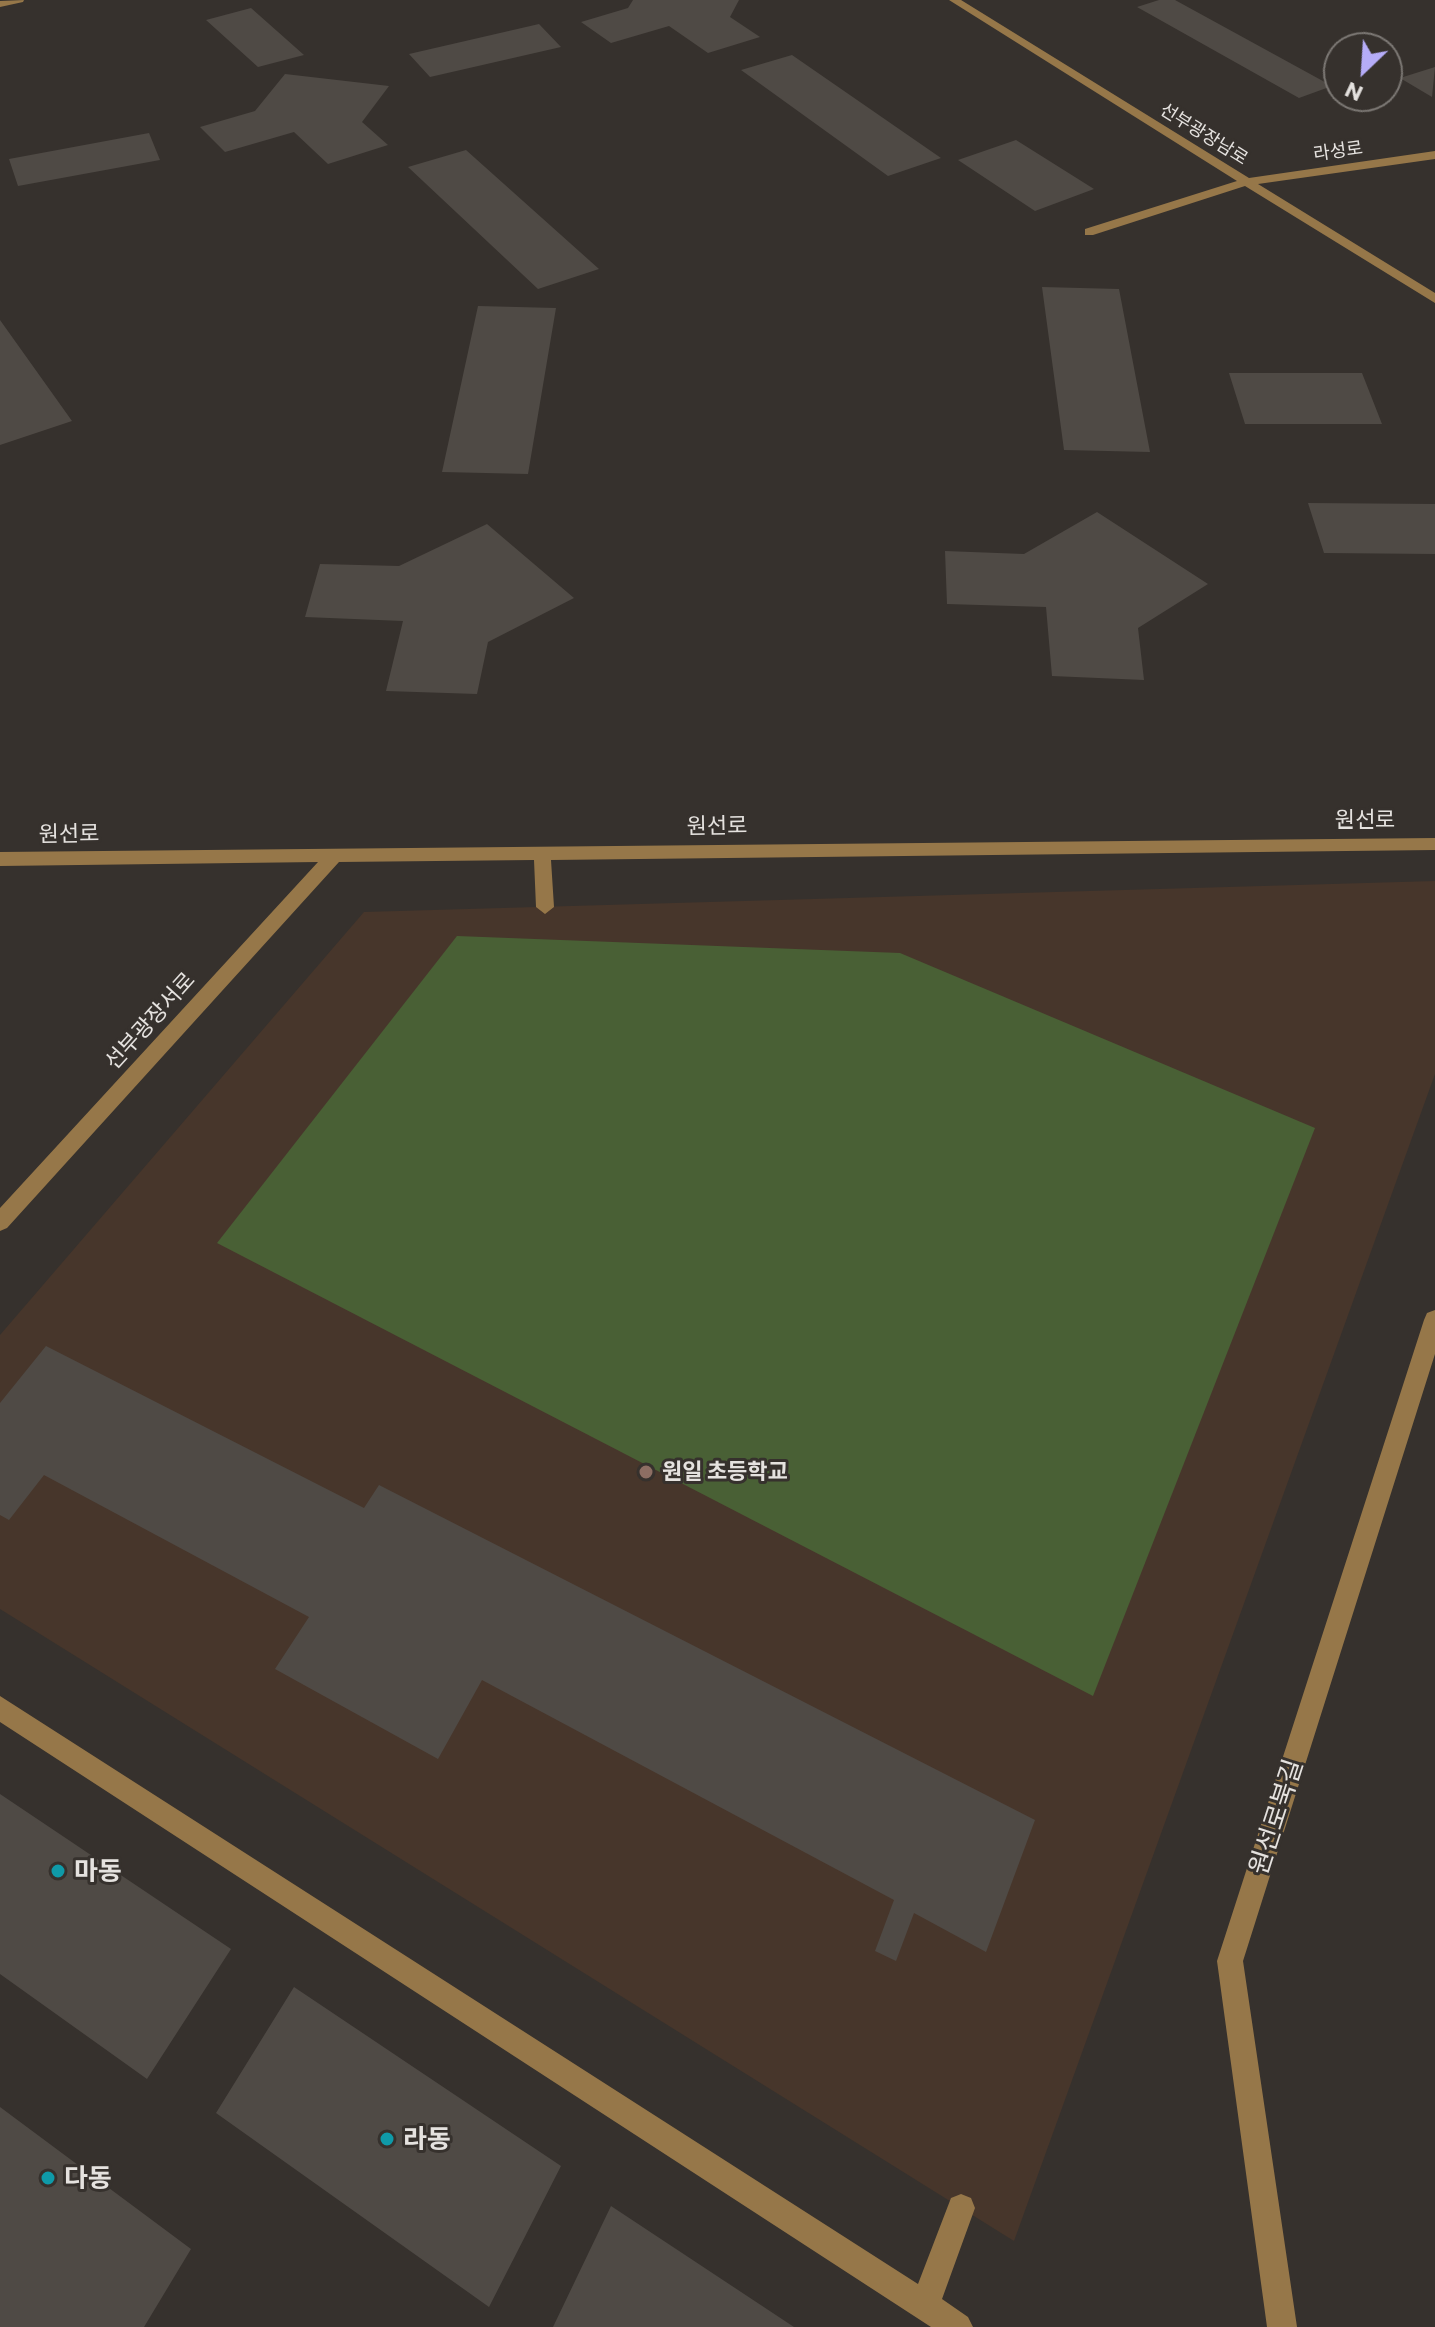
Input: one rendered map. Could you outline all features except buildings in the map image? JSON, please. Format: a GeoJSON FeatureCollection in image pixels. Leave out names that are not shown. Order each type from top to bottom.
{"type":"FeatureCollection","features":[{"type":"Feature","properties":{"kind":"street"},"geometry":{"type":"LineString","coordinates":[[0,4],[19,0]]}},
{"type":"Feature","properties":{"kind":"street","name":"선부광장남로"},"geometry":{"type":"LineString","coordinates":[[954,0],[1435,299]]}},
{"type":"Feature","properties":{"kind":"street","name":"라성로"},"geometry":{"type":"LineString","coordinates":[[1089,232],[1247,182],[1435,155]]}},
{"type":"Feature","properties":{"kind":"street","name":"원선로"},"geometry":{"type":"LineString","coordinates":[[0,859],[337,853],[1435,844]]}},
{"type":"Feature","properties":{"kind":"street"},"geometry":{"type":"LineString","coordinates":[[542,851],[545,907]]}},
{"type":"Feature","properties":{"kind":"street","name":"선부광장서로"},"geometry":{"type":"LineString","coordinates":[[0,1222],[337,853]]}},
{"type":"Feature","properties":{"kind":"street","name":"원선로북길"},"geometry":{"type":"LineString","coordinates":[[1282,2327],[1230,1961],[1435,1320]]}},
{"type":"Feature","properties":{"kind":"street"},"geometry":{"type":"LineString","coordinates":[[0,1708],[958,2327]]}},
{"type":"Feature","properties":{"kind":"street"},"geometry":{"type":"LineString","coordinates":[[925,2305],[961,2208]]}},
{"type":"Feature","properties":{"kind":"shaded area","name":"원일 초등학교"},"geometry":{"type":"Polygon","coordinates":[[[1435,881],[1435,1074],[1014,2241],[0,1609],[0,1335],[364,912],[1435,881]]]}},
{"type":"Feature","properties":{"kind":"green space"},"geometry":{"type":"Polygon","coordinates":[[[457,936],[900,953],[1315,1128],[1093,1696],[217,1243],[457,936]]]}},
{"type":"Feature","properties":{"kind":"place","name":"원일 초등학교"},"geometry":{"type":"Point","coordinates":[646,1472]}},
{"type":"Feature","properties":{"kind":"place","name":"마동"},"geometry":{"type":"Point","coordinates":[58,1871]}},
{"type":"Feature","properties":{"kind":"place","name":"라동"},"geometry":{"type":"Point","coordinates":[387,2139]}},
{"type":"Feature","properties":{"kind":"place","name":"다동"},"geometry":{"type":"Point","coordinates":[48,2178]}}]}
